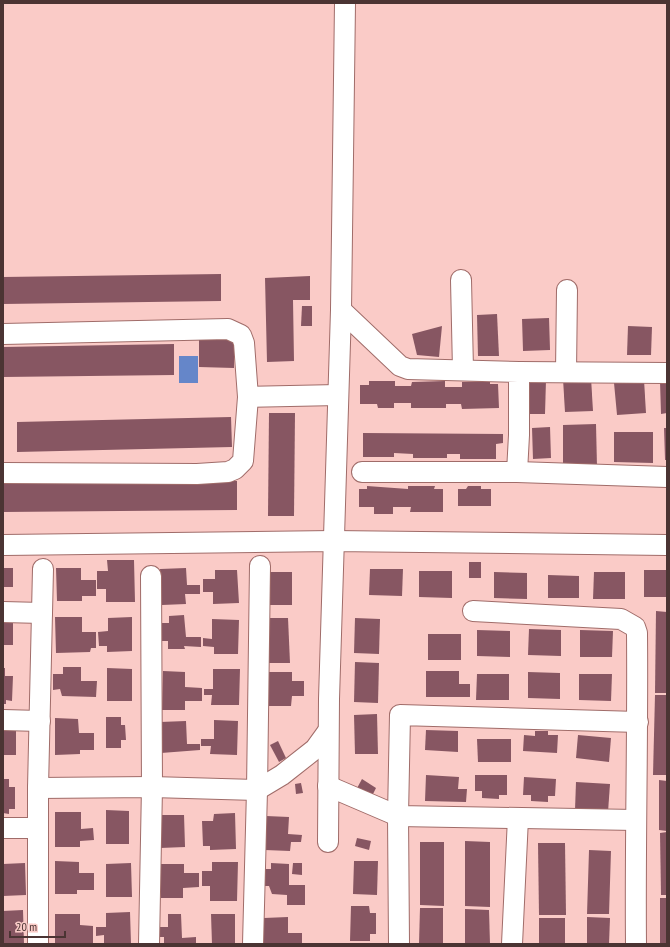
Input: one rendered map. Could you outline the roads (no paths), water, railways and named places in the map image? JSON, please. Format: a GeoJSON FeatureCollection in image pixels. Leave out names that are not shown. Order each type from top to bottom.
{"type":"FeatureCollection","features":[{"type":"Feature","properties":{"kind":"street"},"geometry":{"type":"LineString","coordinates":[[328,842],[328,731],[341,310],[345,3]]}},
{"type":"Feature","properties":{"kind":"street"},"geometry":{"type":"LineString","coordinates":[[462,280],[463,370]]}},
{"type":"Feature","properties":{"kind":"street"},"geometry":{"type":"LineString","coordinates":[[566,372],[567,290]]}},
{"type":"Feature","properties":{"kind":"street"},"geometry":{"type":"LineString","coordinates":[[341,310],[400,366],[408,369],[519,372],[667,373]]}},
{"type":"Feature","properties":{"kind":"street"},"geometry":{"type":"LineString","coordinates":[[3,334],[228,329],[241,335],[244,343],[248,397],[243,461],[235,469],[228,472],[196,474],[3,473]]}},
{"type":"Feature","properties":{"kind":"street"},"geometry":{"type":"LineString","coordinates":[[517,472],[520,435],[519,372]]}},
{"type":"Feature","properties":{"kind":"street"},"geometry":{"type":"LineString","coordinates":[[248,397],[338,395]]}},
{"type":"Feature","properties":{"kind":"street"},"geometry":{"type":"LineString","coordinates":[[362,472],[517,472],[667,477]]}},
{"type":"Feature","properties":{"kind":"street"},"geometry":{"type":"LineString","coordinates":[[3,545],[333,542],[667,545]]}},
{"type":"Feature","properties":{"kind":"street"},"geometry":{"type":"LineString","coordinates":[[253,944],[260,566]]}},
{"type":"Feature","properties":{"kind":"street"},"geometry":{"type":"LineString","coordinates":[[38,944],[38,788],[43,569]]}},
{"type":"Feature","properties":{"kind":"street"},"geometry":{"type":"LineString","coordinates":[[149,944],[152,787],[152,576]]}},
{"type":"Feature","properties":{"kind":"street"},"geometry":{"type":"LineString","coordinates":[[473,611],[622,619],[635,627],[638,633],[638,722],[635,820],[636,944]]}},
{"type":"Feature","properties":{"kind":"street"},"geometry":{"type":"LineString","coordinates":[[3,612],[42,613]]}},
{"type":"Feature","properties":{"kind":"street"},"geometry":{"type":"LineString","coordinates":[[399,944],[398,816],[400,715],[638,722]]}},
{"type":"Feature","properties":{"kind":"street"},"geometry":{"type":"LineString","coordinates":[[3,720],[40,721]]}},
{"type":"Feature","properties":{"kind":"street"},"geometry":{"type":"LineString","coordinates":[[38,788],[152,787],[257,790],[282,775],[315,749],[328,731]]}},
{"type":"Feature","properties":{"kind":"street"},"geometry":{"type":"LineString","coordinates":[[328,786],[398,816],[635,820]]}},
{"type":"Feature","properties":{"kind":"street"},"geometry":{"type":"LineString","coordinates":[[512,944],[518,818]]}},
{"type":"Feature","properties":{"kind":"street"},"geometry":{"type":"LineString","coordinates":[[3,828],[38,828]]}},
{"type":"Feature","properties":{"kind":"water"},"geometry":{"type":"Polygon","coordinates":[[[179,356],[198,356],[198,383],[179,383],[179,356]]]}}]}
